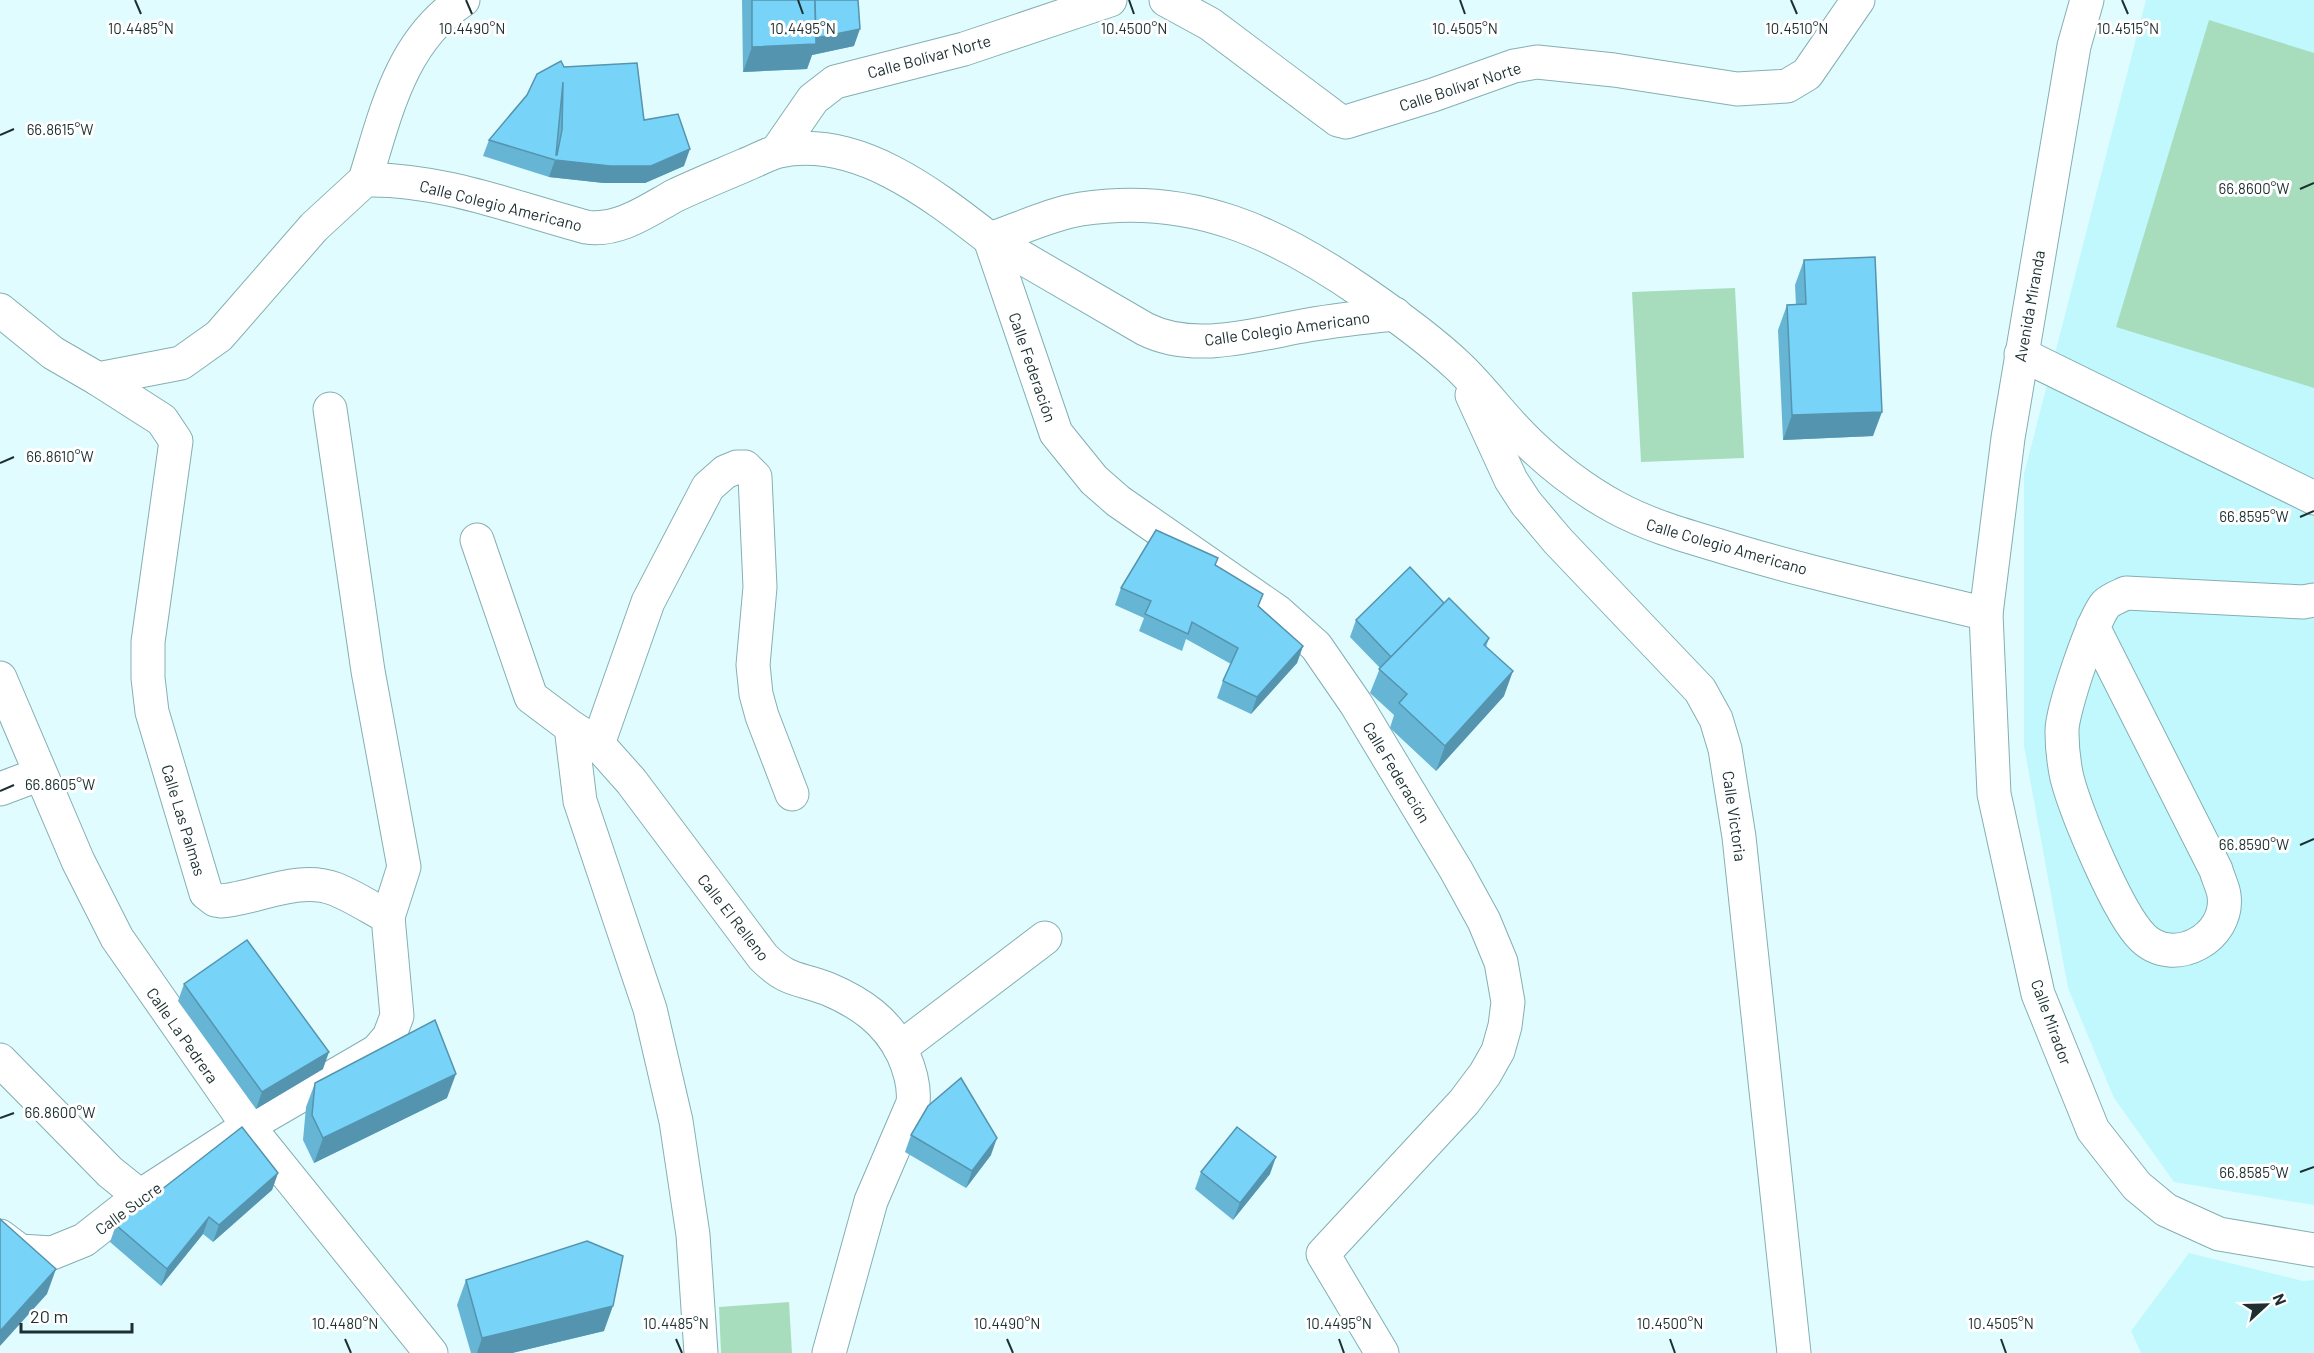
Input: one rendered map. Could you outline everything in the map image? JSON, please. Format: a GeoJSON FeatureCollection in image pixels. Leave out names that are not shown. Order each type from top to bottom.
{"type":"FeatureCollection","features":[{"type":"Feature","properties":{"kind":"street"},"geometry":{"type":"LineString","coordinates":[[0,310],[53,353],[98,379],[172,366],[211,344],[314,227],[365,180],[394,87],[402,70],[431,26],[463,0]]}},
{"type":"Feature","properties":{"kind":"street","name":"Calle Bolívar Norte"},"geometry":{"type":"LineString","coordinates":[[777,151],[813,99],[835,82],[964,49],[1110,0]]}},
{"type":"Feature","properties":{"kind":"street","name":"Calle Bolívar Norte"},"geometry":{"type":"LineString","coordinates":[[1166,0],[1210,24],[1338,120],[1346,122],[1434,95],[1514,66],[1537,62],[1614,70],[1737,89],[1787,86],[1806,75],[1858,0]]}},
{"type":"Feature","properties":{"kind":"street","name":"Avenida Miranda"},"geometry":{"type":"LineString","coordinates":[[1986,614],[2021,354],[2074,46],[2087,0]]}},
{"type":"Feature","properties":{"kind":"street","name":"Calle Colegio Americano"},"geometry":{"type":"LineString","coordinates":[[365,180],[402,181],[439,187],[594,229],[628,221],[681,193],[777,151],[823,149],[881,167],[952,210],[990,239],[1145,329],[1168,339],[1226,340],[1333,321],[1395,314]]}},
{"type":"Feature","properties":{"kind":"street","name":"Calle Colegio Americano"},"geometry":{"type":"LineString","coordinates":[[990,239],[1082,209],[1150,207],[1192,210],[1230,220],[1291,246],[1395,314],[1459,366],[1529,444],[1587,490],[1645,523],[1758,558],[1986,614]]}},
{"type":"Feature","properties":{"kind":"street","name":"Calle Federación"},"geometry":{"type":"LineString","coordinates":[[990,239],[1047,413],[1061,441],[1101,487],[1144,521],[1278,612],[1316,646],[1356,704],[1456,870],[1494,943],[1504,972],[1508,1002],[1506,1026],[1498,1051],[1464,1102],[1323,1254],[1382,1353]]}},
{"type":"Feature","properties":{"kind":"street"},"geometry":{"type":"LineString","coordinates":[[2021,354],[2314,498]]}},
{"type":"Feature","properties":{"kind":"street","name":"Calle Victoria"},"geometry":{"type":"LineString","coordinates":[[1459,366],[1511,480],[1526,503],[1558,541],[1700,690],[1716,719],[1725,749],[1739,837],[1794,1353]]}},
{"type":"Feature","properties":{"kind":"street","name":"Calle Las Palmas"},"geometry":{"type":"LineString","coordinates":[[98,379],[162,420],[176,441],[150,624],[149,694],[152,712],[206,894],[221,901],[299,885],[323,886],[344,893],[388,917]]}},
{"type":"Feature","properties":{"kind":"street"},"geometry":{"type":"LineString","coordinates":[[248,1126],[371,1055],[389,1037],[398,1016],[388,917],[403,877],[403,860],[370,682],[330,409]]}},
{"type":"Feature","properties":{"kind":"street"},"geometry":{"type":"LineString","coordinates":[[598,744],[648,602],[708,487],[725,472],[737,467],[745,467],[755,477],[760,587],[753,665],[756,694],[762,716],[792,794]]}},
{"type":"Feature","properties":{"kind":"street","name":"Calle El Relleno"},"geometry":{"type":"LineString","coordinates":[[477,540],[531,697],[598,744],[631,781],[763,957],[787,977],[828,989],[876,1016],[887,1027],[900,1048],[911,1076],[914,1103],[871,1201],[829,1353]]}},
{"type":"Feature","properties":{"kind":"street"},"geometry":{"type":"LineString","coordinates":[[2093,627],[2216,870],[2225,897],[2221,915],[2212,934],[2181,951],[2166,949],[2143,938],[2118,900],[2086,830],[2067,777],[2061,730],[2093,627],[2106,604],[2126,592],[2303,602],[2314,600]]}},
{"type":"Feature","properties":{"kind":"street","name":"Calle Mirador"},"geometry":{"type":"LineString","coordinates":[[1986,614],[1994,794],[2038,994],[2093,1130],[2137,1186],[2166,1210],[2219,1234],[2314,1250]]}},
{"type":"Feature","properties":{"kind":"street","name":"Calle La Pedrera"},"geometry":{"type":"LineString","coordinates":[[0,678],[78,861],[117,938],[248,1126],[431,1353]]}},
{"type":"Feature","properties":{"kind":"street"},"geometry":{"type":"LineString","coordinates":[[571,727],[580,801],[650,1009],[673,1109],[685,1168],[693,1236],[701,1353]]}},
{"type":"Feature","properties":{"kind":"street"},"geometry":{"type":"LineString","coordinates":[[0,789],[40,774]]}},
{"type":"Feature","properties":{"kind":"street"},"geometry":{"type":"LineString","coordinates":[[900,1048],[1045,938]]}},
{"type":"Feature","properties":{"kind":"street"},"geometry":{"type":"LineString","coordinates":[[0,1060],[110,1172],[140,1196]]}},
{"type":"Feature","properties":{"kind":"street","name":"Calle Sucre"},"geometry":{"type":"LineString","coordinates":[[0,1236],[20,1251],[52,1253],[84,1240],[140,1196],[248,1126]]}},
{"type":"Feature","properties":{"kind":"shaded area"},"geometry":{"type":"Polygon","coordinates":[[[2146,0],[2314,0],[2314,1205],[2174,1182],[2114,1098],[2068,988],[2024,746],[2024,474],[2146,0]]]}},
{"type":"Feature","properties":{"kind":"shaded area"},"geometry":{"type":"Polygon","coordinates":[[[2189,1253],[2303,1281],[2314,1280],[2314,1353],[2141,1353],[2131,1331],[2189,1253]]]}},
{"type":"Feature","properties":{"kind":"green space"},"geometry":{"type":"Polygon","coordinates":[[[2209,20],[2314,53],[2314,388],[2116,327],[2209,20]]]}},
{"type":"Feature","properties":{"kind":"green space"},"geometry":{"type":"Polygon","coordinates":[[[1735,288],[1744,458],[1641,462],[1632,292],[1735,288]]]}},
{"type":"Feature","properties":{"kind":"green space"},"geometry":{"type":"Polygon","coordinates":[[[789,1302],[792,1353],[721,1353],[719,1307],[789,1302]]]}},
{"type":"Feature","properties":{"kind":"building"},"geometry":{"type":"Polygon","coordinates":[[[752,0],[815,0],[816,44],[752,47],[752,0]]]}},
{"type":"Feature","properties":{"kind":"building"},"geometry":{"type":"Polygon","coordinates":[[[815,0],[858,0],[860,29],[816,38],[815,0]]]}},
{"type":"Feature","properties":{"kind":"building"},"geometry":{"type":"Polygon","coordinates":[[[561,61],[564,67],[637,63],[644,120],[678,114],[690,149],[651,166],[610,166],[555,160],[489,140],[527,95],[537,74],[561,61]],[[563,82],[556,155],[562,130],[563,82]]]}},
{"type":"Feature","properties":{"kind":"building"},"geometry":{"type":"Polygon","coordinates":[[[1875,257],[1882,412],[1792,415],[1787,305],[1806,304],[1804,260],[1875,257]]]}},
{"type":"Feature","properties":{"kind":"building"},"geometry":{"type":"Polygon","coordinates":[[[1156,530],[1218,558],[1215,565],[1263,594],[1258,606],[1303,646],[1257,697],[1223,681],[1238,648],[1192,622],[1188,634],[1145,614],[1151,601],[1121,588],[1156,530]]]}},
{"type":"Feature","properties":{"kind":"building"},"geometry":{"type":"Polygon","coordinates":[[[1410,567],[1444,603],[1391,657],[1356,620],[1410,567]]]}},
{"type":"Feature","properties":{"kind":"building"},"geometry":{"type":"Polygon","coordinates":[[[1449,598],[1489,638],[1484,645],[1513,671],[1445,746],[1399,703],[1407,694],[1379,669],[1449,598]]]}},
{"type":"Feature","properties":{"kind":"building"},"geometry":{"type":"Polygon","coordinates":[[[247,940],[329,1052],[262,1092],[184,984],[247,940]]]}},
{"type":"Feature","properties":{"kind":"building"},"geometry":{"type":"Polygon","coordinates":[[[435,1020],[456,1074],[323,1138],[312,1115],[315,1083],[435,1020]]]}},
{"type":"Feature","properties":{"kind":"building"},"geometry":{"type":"Polygon","coordinates":[[[961,1078],[997,1138],[972,1171],[911,1135],[928,1106],[961,1078]]]}},
{"type":"Feature","properties":{"kind":"building"},"geometry":{"type":"Polygon","coordinates":[[[242,1127],[278,1173],[219,1225],[209,1217],[167,1269],[116,1225],[242,1127]]]}},
{"type":"Feature","properties":{"kind":"building"},"geometry":{"type":"Polygon","coordinates":[[[1237,1127],[1276,1157],[1240,1203],[1201,1172],[1237,1127]]]}},
{"type":"Feature","properties":{"kind":"building"},"geometry":{"type":"Polygon","coordinates":[[[0,1219],[56,1269],[0,1331],[0,1219]]]}},
{"type":"Feature","properties":{"kind":"building"},"geometry":{"type":"Polygon","coordinates":[[[587,1241],[623,1256],[613,1306],[482,1338],[466,1280],[587,1241]]]}}]}
